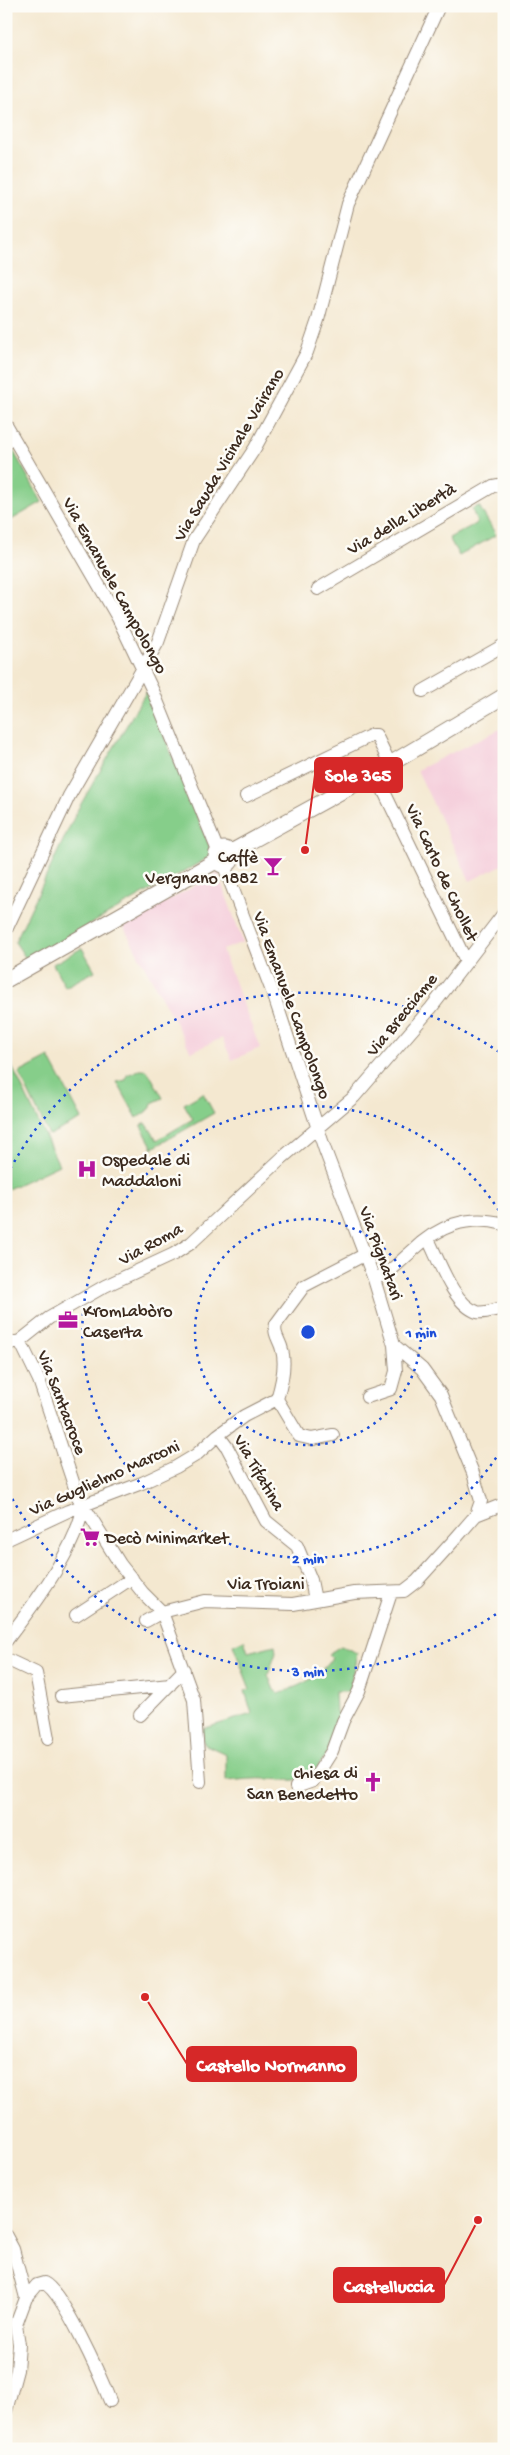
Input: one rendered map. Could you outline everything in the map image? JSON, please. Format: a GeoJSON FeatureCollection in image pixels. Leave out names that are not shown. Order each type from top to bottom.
{"type":"FeatureCollection","features":[{"type":"Feature","properties":{"kind":"main road"},"geometry":{"type":"LineString","coordinates":[[6,980],[390,764],[504,696]]}},
{"type":"Feature","properties":{"kind":"street","name":"Via Sauda Vicinale Vairano"},"geometry":{"type":"LineString","coordinates":[[6,930],[74,787],[158,642],[194,540],[255,448],[307,352],[318,320],[348,204],[439,6]]}},
{"type":"Feature","properties":{"kind":"street","name":"Via Emanuele Campolongo"},"geometry":{"type":"LineString","coordinates":[[6,425],[118,618],[143,669],[222,857],[274,999],[318,1129]]}},
{"type":"Feature","properties":{"kind":"street","name":"Via della Libertà"},"geometry":{"type":"LineString","coordinates":[[318,589],[493,486],[504,484]]}},
{"type":"Feature","properties":{"kind":"street"},"geometry":{"type":"LineString","coordinates":[[423,692],[504,645]]}},
{"type":"Feature","properties":{"kind":"street"},"geometry":{"type":"LineString","coordinates":[[246,796],[372,734],[376,735],[379,740],[390,764]]}},
{"type":"Feature","properties":{"kind":"street","name":"Via Carlo de Chollet"},"geometry":{"type":"LineString","coordinates":[[374,773],[384,789],[466,960]]}},
{"type":"Feature","properties":{"kind":"street","name":"Via Brecciame"},"geometry":{"type":"LineString","coordinates":[[318,1129],[354,1097],[395,1051],[504,914]]}},
{"type":"Feature","properties":{"kind":"street","name":"Via Pignatari"},"geometry":{"type":"LineString","coordinates":[[318,1129],[374,1280],[394,1345],[396,1371],[391,1389],[367,1397]]}},
{"type":"Feature","properties":{"kind":"street","name":"Via Roma"},"geometry":{"type":"LineString","coordinates":[[6,1344],[20,1341],[49,1318],[105,1286],[174,1254],[191,1242],[282,1158],[318,1129]]}},
{"type":"Feature","properties":{"kind":"street"},"geometry":{"type":"LineString","coordinates":[[374,1280],[393,1271],[412,1251],[454,1224],[471,1219],[488,1220],[504,1224]]}},
{"type":"Feature","properties":{"kind":"street"},"geometry":{"type":"LineString","coordinates":[[428,1239],[463,1304],[478,1312],[504,1308]]}},
{"type":"Feature","properties":{"kind":"street"},"geometry":{"type":"LineString","coordinates":[[333,1435],[312,1439],[299,1436],[277,1399],[283,1351],[274,1331],[276,1324],[304,1286],[364,1255]]}},
{"type":"Feature","properties":{"kind":"street","name":"Via Santacroce"},"geometry":{"type":"LineString","coordinates":[[20,1341],[39,1380],[78,1498],[84,1504],[98,1529],[132,1578],[162,1612],[194,1700],[200,1782]]}},
{"type":"Feature","properties":{"kind":"street"},"geometry":{"type":"LineString","coordinates":[[394,1345],[422,1369],[441,1395],[480,1491],[480,1508],[476,1515]]}},
{"type":"Feature","properties":{"kind":"street","name":"Via Guglielmo Marconi"},"geometry":{"type":"LineString","coordinates":[[6,1540],[84,1504],[176,1468],[196,1455],[218,1435],[244,1416],[277,1399]]}},
{"type":"Feature","properties":{"kind":"street","name":"Via Tifatina"},"geometry":{"type":"LineString","coordinates":[[218,1435],[266,1521],[297,1546],[311,1580],[314,1600]]}},
{"type":"Feature","properties":{"kind":"street"},"geometry":{"type":"LineString","coordinates":[[6,1640],[44,1589],[81,1522],[84,1504]]}},
{"type":"Feature","properties":{"kind":"street"},"geometry":{"type":"LineString","coordinates":[[476,1515],[504,1504]]}},
{"type":"Feature","properties":{"kind":"street","name":"Via Troiani"},"geometry":{"type":"LineString","coordinates":[[146,1621],[162,1612],[205,1601],[293,1604],[354,1593],[392,1593],[404,1591],[417,1581],[476,1515]]}},
{"type":"Feature","properties":{"kind":"street"},"geometry":{"type":"LineString","coordinates":[[76,1615],[132,1578]]}},
{"type":"Feature","properties":{"kind":"street"},"geometry":{"type":"LineString","coordinates":[[296,1787],[313,1781],[332,1751],[343,1721],[359,1691],[392,1593]]}},
{"type":"Feature","properties":{"kind":"street"},"geometry":{"type":"LineString","coordinates":[[6,1659],[36,1673],[48,1738]]}},
{"type":"Feature","properties":{"kind":"street"},"geometry":{"type":"LineString","coordinates":[[140,1715],[184,1670]]}},
{"type":"Feature","properties":{"kind":"street"},"geometry":{"type":"LineString","coordinates":[[61,1696],[170,1685]]}},
{"type":"Feature","properties":{"kind":"street"},"geometry":{"type":"LineString","coordinates":[[6,2236],[13,2249],[26,2298]]}},
{"type":"Feature","properties":{"kind":"street"},"geometry":{"type":"LineString","coordinates":[[7,2407],[19,2356],[16,2325],[26,2298],[37,2285],[44,2283],[51,2286],[72,2322],[110,2400]]}},
{"type":"Feature","properties":{"kind":"shaded area"},"geometry":{"type":"Polygon","coordinates":[[[504,727],[504,864],[470,881],[417,770],[504,727]]]}},
{"type":"Feature","properties":{"kind":"shaded area"},"geometry":{"type":"Polygon","coordinates":[[[218,873],[243,942],[222,950],[260,1048],[232,1060],[222,1038],[191,1052],[123,926],[218,873]]]}},
{"type":"Feature","properties":{"kind":"green space"},"geometry":{"type":"Polygon","coordinates":[[[6,438],[42,502],[6,523],[6,438]]]}},
{"type":"Feature","properties":{"kind":"green space"},"geometry":{"type":"Polygon","coordinates":[[[479,506],[496,535],[459,556],[449,538],[477,523],[472,509],[479,506]]]}},
{"type":"Feature","properties":{"kind":"green space"},"geometry":{"type":"Polygon","coordinates":[[[146,692],[213,855],[27,960],[15,942],[78,809],[146,692]]]}},
{"type":"Feature","properties":{"kind":"green space"},"geometry":{"type":"Polygon","coordinates":[[[82,948],[95,971],[65,987],[53,964],[82,948]]]}},
{"type":"Feature","properties":{"kind":"green space"},"geometry":{"type":"Polygon","coordinates":[[[6,1054],[59,1165],[6,1190],[6,1054]]]}},
{"type":"Feature","properties":{"kind":"green space"},"geometry":{"type":"Polygon","coordinates":[[[49,1057],[82,1119],[49,1135],[19,1073],[49,1057]]]}},
{"type":"Feature","properties":{"kind":"green space"},"geometry":{"type":"Polygon","coordinates":[[[139,1070],[146,1070],[149,1073],[163,1098],[152,1103],[150,1109],[137,1118],[117,1082],[126,1080],[127,1075],[139,1070]]]}},
{"type":"Feature","properties":{"kind":"green space"},"geometry":{"type":"Polygon","coordinates":[[[203,1093],[214,1113],[153,1148],[141,1126],[146,1123],[157,1140],[193,1119],[184,1104],[203,1093]]]}},
{"type":"Feature","properties":{"kind":"green space"},"geometry":{"type":"Polygon","coordinates":[[[244,1640],[248,1652],[275,1645],[276,1653],[268,1675],[274,1690],[278,1693],[302,1684],[315,1676],[332,1658],[328,1654],[341,1646],[357,1653],[349,1692],[335,1692],[336,1712],[341,1718],[330,1746],[319,1765],[305,1777],[295,1780],[258,1779],[226,1781],[226,1754],[204,1744],[202,1729],[252,1714],[245,1691],[250,1689],[233,1645],[244,1640]]]}},
{"type":"Feature","properties":{"kind":"place","name":"Sole 365"},"geometry":{"type":"Point","coordinates":[305,850]}},
{"type":"Feature","properties":{"kind":"place","name":"Caffè Vergnano 1882"},"geometry":{"type":"Point","coordinates":[273,866]}},
{"type":"Feature","properties":{"kind":"place","name":"Ospedale di Maddaloni"},"geometry":{"type":"Point","coordinates":[87,1169]}},
{"type":"Feature","properties":{"kind":"place","name":"KromLabòro Caserta"},"geometry":{"type":"Point","coordinates":[68,1320]}},
{"type":"Feature","properties":{"kind":"place","name":"Decò Minimarket"},"geometry":{"type":"Point","coordinates":[90,1537]}},
{"type":"Feature","properties":{"kind":"place","name":"chiesa di San Benedetto"},"geometry":{"type":"Point","coordinates":[373,1782]}},
{"type":"Feature","properties":{"kind":"place","name":"Castello Normanno"},"geometry":{"type":"Point","coordinates":[145,1997]}},
{"type":"Feature","properties":{"kind":"place","name":"Castelluccia"},"geometry":{"type":"Point","coordinates":[478,2220]}}]}
